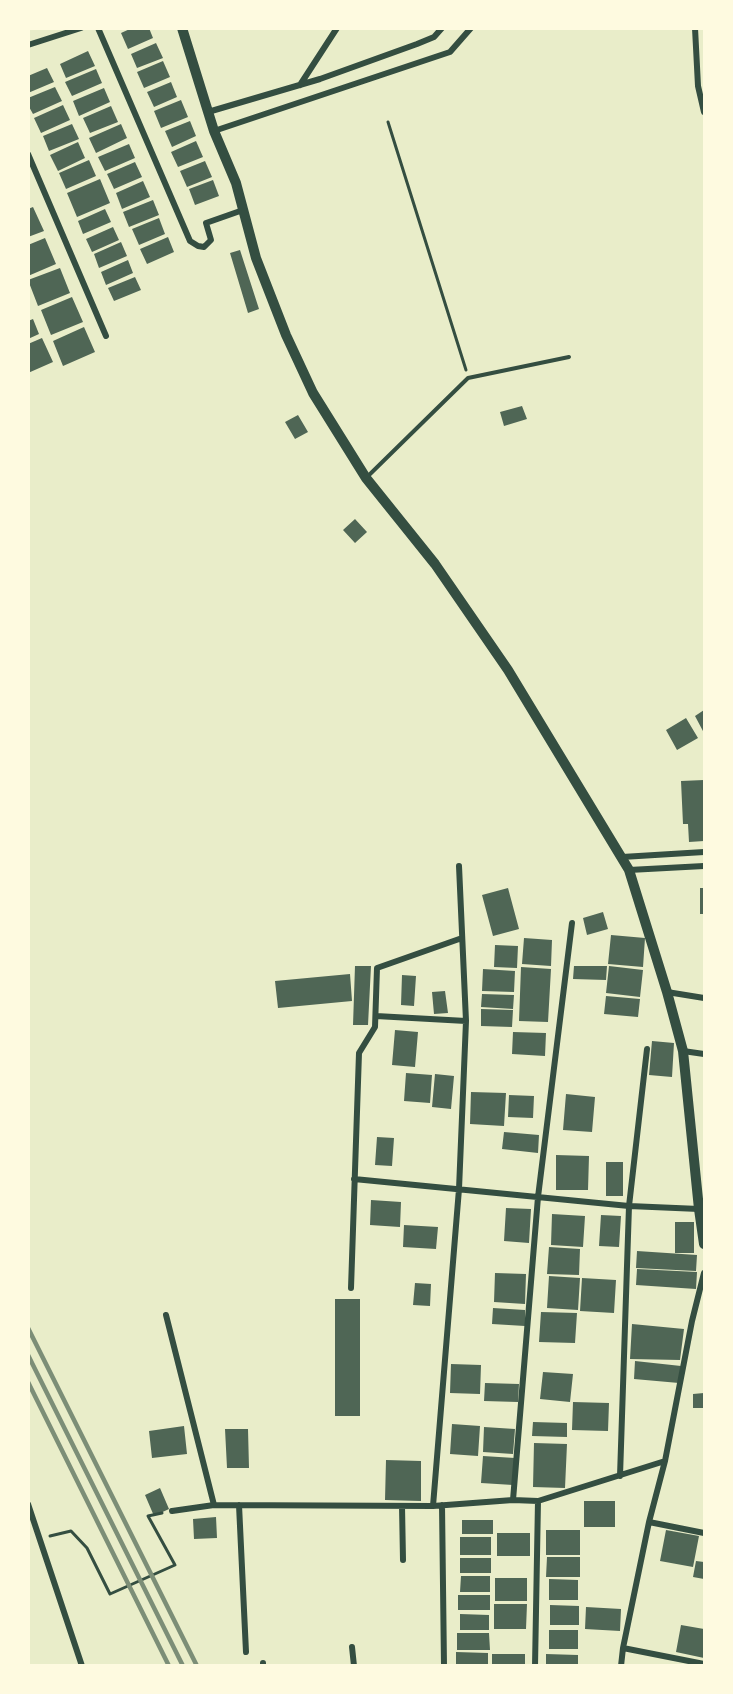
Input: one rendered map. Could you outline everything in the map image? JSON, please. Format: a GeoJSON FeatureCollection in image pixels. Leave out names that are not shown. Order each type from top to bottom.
{"type":"FeatureCollection","features":[{"type":"Feature","properties":{"kind":"main road"},"geometry":{"type":"LineString","coordinates":[[182,28],[214,131],[236,183],[256,258],[290,345],[313,393],[366,478],[435,564],[508,670],[629,870],[683,1051],[700,1164],[699,1209],[705,1244]]}},
{"type":"Feature","properties":{"kind":"street"},"geometry":{"type":"LineString","coordinates":[[28,45],[81,28]]}},
{"type":"Feature","properties":{"kind":"street"},"geometry":{"type":"LineString","coordinates":[[98,28],[190,241],[204,247],[211,240],[206,223],[243,210]]}},
{"type":"Feature","properties":{"kind":"street"},"geometry":{"type":"LineString","coordinates":[[300,85],[337,28]]}},
{"type":"Feature","properties":{"kind":"street"},"geometry":{"type":"LineString","coordinates":[[208,112],[300,85],[417,44],[434,37],[442,28]]}},
{"type":"Feature","properties":{"kind":"street"},"geometry":{"type":"LineString","coordinates":[[214,131],[450,52],[471,28]]}},
{"type":"Feature","properties":{"kind":"street"},"geometry":{"type":"LineString","coordinates":[[695,28],[698,86],[705,112]]}},
{"type":"Feature","properties":{"kind":"street"},"geometry":{"type":"LineString","coordinates":[[28,154],[106,336]]}},
{"type":"Feature","properties":{"kind":"street"},"geometry":{"type":"LineString","coordinates":[[622,856],[705,852]]}},
{"type":"Feature","properties":{"kind":"street"},"geometry":{"type":"LineString","coordinates":[[433,1506],[459,1189],[466,1021],[459,866]]}},
{"type":"Feature","properties":{"kind":"street"},"geometry":{"type":"LineString","coordinates":[[629,870],[705,866]]}},
{"type":"Feature","properties":{"kind":"street"},"geometry":{"type":"LineString","coordinates":[[513,1500],[538,1197],[572,923]]}},
{"type":"Feature","properties":{"kind":"street"},"geometry":{"type":"LineString","coordinates":[[351,1288],[359,1053],[375,1028],[377,968],[462,938]]}},
{"type":"Feature","properties":{"kind":"street"},"geometry":{"type":"LineString","coordinates":[[667,992],[705,998]]}},
{"type":"Feature","properties":{"kind":"street"},"geometry":{"type":"LineString","coordinates":[[376,1016],[466,1021]]}},
{"type":"Feature","properties":{"kind":"street"},"geometry":{"type":"LineString","coordinates":[[620,1476],[629,1206],[647,1048]]}},
{"type":"Feature","properties":{"kind":"street"},"geometry":{"type":"LineString","coordinates":[[683,1051],[705,1054]]}},
{"type":"Feature","properties":{"kind":"street"},"geometry":{"type":"LineString","coordinates":[[354,1179],[629,1206],[699,1209]]}},
{"type":"Feature","properties":{"kind":"street"},"geometry":{"type":"LineString","coordinates":[[621,1665],[649,1522],[665,1461],[692,1321],[705,1273]]}},
{"type":"Feature","properties":{"kind":"street"},"geometry":{"type":"LineString","coordinates":[[166,1315],[214,1505]]}},
{"type":"Feature","properties":{"kind":"street"},"geometry":{"type":"LineString","coordinates":[[172,1511],[214,1505],[433,1506],[513,1500],[538,1501],[665,1461]]}},
{"type":"Feature","properties":{"kind":"street"},"geometry":{"type":"LineString","coordinates":[[535,1665],[538,1501]]}},
{"type":"Feature","properties":{"kind":"street"},"geometry":{"type":"LineString","coordinates":[[28,1504],[82,1665]]}},
{"type":"Feature","properties":{"kind":"street"},"geometry":{"type":"LineString","coordinates":[[239,1505],[246,1652]]}},
{"type":"Feature","properties":{"kind":"street"},"geometry":{"type":"LineString","coordinates":[[442,1505],[444,1665]]}},
{"type":"Feature","properties":{"kind":"street"},"geometry":{"type":"LineString","coordinates":[[402,1506],[403,1560]]}},
{"type":"Feature","properties":{"kind":"street"},"geometry":{"type":"LineString","coordinates":[[649,1522],[705,1533]]}},
{"type":"Feature","properties":{"kind":"street"},"geometry":{"type":"LineString","coordinates":[[352,1647],[354,1665]]}},
{"type":"Feature","properties":{"kind":"street"},"geometry":{"type":"LineString","coordinates":[[623,1648],[705,1664]]}},
{"type":"Feature","properties":{"kind":"lane"},"geometry":{"type":"LineString","coordinates":[[366,478],[468,378],[568,357]]}},
{"type":"Feature","properties":{"kind":"path"},"geometry":{"type":"LineString","coordinates":[[388,122],[468,378]]}},
{"type":"Feature","properties":{"kind":"path"},"geometry":{"type":"LineString","coordinates":[[40,1538],[71,1531],[87,1548],[111,1594],[175,1565],[148,1516]]}},
{"type":"Feature","properties":{"kind":"building"},"geometry":{"type":"Polygon","coordinates":[[[132,28],[149,28],[153,38],[128,49],[121,33],[132,28]]]}},
{"type":"Feature","properties":{"kind":"building"},"geometry":{"type":"Polygon","coordinates":[[[156,43],[163,58],[137,68],[131,54],[156,43]]]}},
{"type":"Feature","properties":{"kind":"building"},"geometry":{"type":"Polygon","coordinates":[[[88,51],[95,66],[66,78],[60,64],[88,51]]]}},
{"type":"Feature","properties":{"kind":"building"},"geometry":{"type":"Polygon","coordinates":[[[163,61],[170,77],[144,88],[137,72],[163,61]]]}},
{"type":"Feature","properties":{"kind":"building"},"geometry":{"type":"Polygon","coordinates":[[[47,68],[54,82],[28,93],[28,76],[47,68]]]}},
{"type":"Feature","properties":{"kind":"building"},"geometry":{"type":"Polygon","coordinates":[[[96,69],[102,83],[72,96],[65,82],[96,69]]]}},
{"type":"Feature","properties":{"kind":"building"},"geometry":{"type":"Polygon","coordinates":[[[171,82],[177,97],[154,107],[147,92],[171,82]]]}},
{"type":"Feature","properties":{"kind":"building"},"geometry":{"type":"Polygon","coordinates":[[[55,87],[62,101],[33,114],[28,105],[28,98],[55,87]]]}},
{"type":"Feature","properties":{"kind":"building"},"geometry":{"type":"Polygon","coordinates":[[[104,88],[110,102],[79,116],[73,101],[104,88]]]}},
{"type":"Feature","properties":{"kind":"building"},"geometry":{"type":"Polygon","coordinates":[[[181,100],[188,117],[161,128],[154,111],[181,100]]]}},
{"type":"Feature","properties":{"kind":"building"},"geometry":{"type":"Polygon","coordinates":[[[63,105],[70,120],[41,133],[34,118],[63,105]]]}},
{"type":"Feature","properties":{"kind":"building"},"geometry":{"type":"Polygon","coordinates":[[[111,106],[118,122],[90,133],[83,118],[111,106]]]}},
{"type":"Feature","properties":{"kind":"building"},"geometry":{"type":"Polygon","coordinates":[[[190,121],[196,136],[172,147],[165,131],[190,121]]]}},
{"type":"Feature","properties":{"kind":"building"},"geometry":{"type":"Polygon","coordinates":[[[72,124],[79,139],[49,151],[43,136],[72,124]]]}},
{"type":"Feature","properties":{"kind":"building"},"geometry":{"type":"Polygon","coordinates":[[[121,124],[127,138],[96,153],[89,138],[121,124]]]}},
{"type":"Feature","properties":{"kind":"building"},"geometry":{"type":"Polygon","coordinates":[[[196,141],[203,157],[178,167],[171,152],[196,141]]]}},
{"type":"Feature","properties":{"kind":"building"},"geometry":{"type":"Polygon","coordinates":[[[78,142],[85,158],[58,171],[50,155],[78,142]]]}},
{"type":"Feature","properties":{"kind":"building"},"geometry":{"type":"Polygon","coordinates":[[[129,144],[135,158],[105,171],[98,157],[129,144]]]}},
{"type":"Feature","properties":{"kind":"building"},"geometry":{"type":"Polygon","coordinates":[[[89,160],[96,176],[66,189],[59,173],[89,160]]]}},
{"type":"Feature","properties":{"kind":"building"},"geometry":{"type":"Polygon","coordinates":[[[205,161],[212,177],[187,187],[180,171],[205,161]]]}},
{"type":"Feature","properties":{"kind":"building"},"geometry":{"type":"Polygon","coordinates":[[[135,162],[142,177],[114,189],[107,174],[135,162]]]}},
{"type":"Feature","properties":{"kind":"building"},"geometry":{"type":"Polygon","coordinates":[[[100,179],[110,203],[77,217],[67,193],[100,179]]]}},
{"type":"Feature","properties":{"kind":"building"},"geometry":{"type":"Polygon","coordinates":[[[213,180],[219,196],[195,205],[189,189],[213,180]]]}},
{"type":"Feature","properties":{"kind":"building"},"geometry":{"type":"Polygon","coordinates":[[[143,181],[150,197],[122,209],[116,193],[143,181]]]}},
{"type":"Feature","properties":{"kind":"building"},"geometry":{"type":"Polygon","coordinates":[[[153,200],[159,215],[129,227],[123,212],[153,200]]]}},
{"type":"Feature","properties":{"kind":"building"},"geometry":{"type":"Polygon","coordinates":[[[33,207],[44,231],[28,237],[28,209],[33,207]]]}},
{"type":"Feature","properties":{"kind":"building"},"geometry":{"type":"Polygon","coordinates":[[[105,209],[111,222],[83,234],[78,221],[105,209]]]}},
{"type":"Feature","properties":{"kind":"building"},"geometry":{"type":"Polygon","coordinates":[[[159,218],[165,234],[139,245],[132,229],[159,218]]]}},
{"type":"Feature","properties":{"kind":"building"},"geometry":{"type":"Polygon","coordinates":[[[113,227],[119,240],[92,252],[86,239],[113,227]]]}},
{"type":"Feature","properties":{"kind":"building"},"geometry":{"type":"Polygon","coordinates":[[[168,237],[174,252],[147,264],[140,249],[168,237]]]}},
{"type":"Feature","properties":{"kind":"building"},"geometry":{"type":"Polygon","coordinates":[[[45,238],[56,264],[28,276],[28,245],[45,238]]]}},
{"type":"Feature","properties":{"kind":"building"},"geometry":{"type":"Polygon","coordinates":[[[121,242],[127,256],[99,268],[94,254],[121,242]]]}},
{"type":"Feature","properties":{"kind":"building"},"geometry":{"type":"Polygon","coordinates":[[[240,250],[259,309],[248,313],[230,253],[240,250]]]}},
{"type":"Feature","properties":{"kind":"building"},"geometry":{"type":"Polygon","coordinates":[[[128,260],[133,273],[106,285],[101,272],[128,260]]]}},
{"type":"Feature","properties":{"kind":"building"},"geometry":{"type":"Polygon","coordinates":[[[60,268],[70,293],[38,306],[28,280],[60,268]]]}},
{"type":"Feature","properties":{"kind":"building"},"geometry":{"type":"Polygon","coordinates":[[[135,277],[141,290],[114,301],[108,288],[135,277]]]}},
{"type":"Feature","properties":{"kind":"building"},"geometry":{"type":"Polygon","coordinates":[[[72,297],[83,322],[51,335],[41,310],[72,297]]]}},
{"type":"Feature","properties":{"kind":"building"},"geometry":{"type":"Polygon","coordinates":[[[33,319],[39,334],[28,339],[28,321],[33,319]]]}},
{"type":"Feature","properties":{"kind":"building"},"geometry":{"type":"Polygon","coordinates":[[[84,327],[95,352],[63,366],[53,341],[84,327]]]}},
{"type":"Feature","properties":{"kind":"building"},"geometry":{"type":"Polygon","coordinates":[[[42,338],[53,362],[28,373],[28,344],[42,338]]]}},
{"type":"Feature","properties":{"kind":"building"},"geometry":{"type":"Polygon","coordinates":[[[522,406],[527,419],[504,426],[500,412],[522,406]]]}},
{"type":"Feature","properties":{"kind":"building"},"geometry":{"type":"Polygon","coordinates":[[[298,415],[308,432],[295,439],[285,422],[298,415]]]}},
{"type":"Feature","properties":{"kind":"building"},"geometry":{"type":"Polygon","coordinates":[[[355,519],[367,532],[355,543],[343,530],[355,519]]]}},
{"type":"Feature","properties":{"kind":"building"},"geometry":{"type":"Polygon","coordinates":[[[704,710],[704,733],[695,716],[704,710]]]}},
{"type":"Feature","properties":{"kind":"building"},"geometry":{"type":"Polygon","coordinates":[[[686,718],[698,738],[677,750],[666,730],[686,718]]]}},
{"type":"Feature","properties":{"kind":"building"},"geometry":{"type":"Polygon","coordinates":[[[704,780],[704,841],[689,842],[688,824],[683,824],[681,781],[704,780]]]}},
{"type":"Feature","properties":{"kind":"building"},"geometry":{"type":"Polygon","coordinates":[[[508,888],[519,929],[493,936],[482,895],[508,888]]]}},
{"type":"Feature","properties":{"kind":"building"},"geometry":{"type":"Polygon","coordinates":[[[700,888],[704,888],[704,914],[700,914],[700,888]]]}},
{"type":"Feature","properties":{"kind":"building"},"geometry":{"type":"Polygon","coordinates":[[[603,912],[608,929],[587,935],[583,918],[603,912]]]}},
{"type":"Feature","properties":{"kind":"building"},"geometry":{"type":"Polygon","coordinates":[[[611,935],[645,938],[643,967],[608,964],[611,935]]]}},
{"type":"Feature","properties":{"kind":"building"},"geometry":{"type":"Polygon","coordinates":[[[524,938],[552,940],[551,966],[522,964],[524,938]]]}},
{"type":"Feature","properties":{"kind":"building"},"geometry":{"type":"Polygon","coordinates":[[[495,945],[518,946],[517,968],[494,967],[495,945]]]}},
{"type":"Feature","properties":{"kind":"building"},"geometry":{"type":"Polygon","coordinates":[[[355,966],[371,966],[368,1025],[353,1025],[355,966]]]}},
{"type":"Feature","properties":{"kind":"building"},"geometry":{"type":"Polygon","coordinates":[[[574,966],[607,966],[606,980],[573,979],[574,966]]]}},
{"type":"Feature","properties":{"kind":"building"},"geometry":{"type":"Polygon","coordinates":[[[609,966],[643,970],[640,997],[606,993],[609,966]]]}},
{"type":"Feature","properties":{"kind":"building"},"geometry":{"type":"Polygon","coordinates":[[[521,967],[551,969],[548,1022],[519,1021],[521,967]]]}},
{"type":"Feature","properties":{"kind":"building"},"geometry":{"type":"Polygon","coordinates":[[[483,969],[515,971],[514,992],[482,991],[483,969]]]}},
{"type":"Feature","properties":{"kind":"building"},"geometry":{"type":"Polygon","coordinates":[[[350,974],[352,1001],[278,1008],[275,981],[350,974]]]}},
{"type":"Feature","properties":{"kind":"building"},"geometry":{"type":"Polygon","coordinates":[[[402,975],[416,976],[414,1006],[401,1005],[402,975]]]}},
{"type":"Feature","properties":{"kind":"building"},"geometry":{"type":"Polygon","coordinates":[[[445,991],[448,1013],[434,1014],[432,992],[445,991]]]}},
{"type":"Feature","properties":{"kind":"building"},"geometry":{"type":"Polygon","coordinates":[[[482,994],[514,995],[513,1009],[481,1007],[482,994]]]}},
{"type":"Feature","properties":{"kind":"building"},"geometry":{"type":"Polygon","coordinates":[[[606,996],[640,999],[638,1017],[604,1014],[606,996]]]}},
{"type":"Feature","properties":{"kind":"building"},"geometry":{"type":"Polygon","coordinates":[[[481,1009],[513,1010],[512,1027],[481,1026],[481,1009]]]}},
{"type":"Feature","properties":{"kind":"building"},"geometry":{"type":"Polygon","coordinates":[[[395,1030],[418,1032],[415,1067],[392,1065],[395,1030]]]}},
{"type":"Feature","properties":{"kind":"building"},"geometry":{"type":"Polygon","coordinates":[[[513,1032],[546,1033],[545,1056],[512,1054],[513,1032]]]}},
{"type":"Feature","properties":{"kind":"building"},"geometry":{"type":"Polygon","coordinates":[[[652,1041],[674,1043],[672,1077],[649,1075],[652,1041]]]}},
{"type":"Feature","properties":{"kind":"building"},"geometry":{"type":"Polygon","coordinates":[[[406,1073],[432,1075],[430,1103],[404,1101],[406,1073]]]}},
{"type":"Feature","properties":{"kind":"building"},"geometry":{"type":"Polygon","coordinates":[[[435,1074],[454,1076],[451,1109],[432,1107],[435,1074]]]}},
{"type":"Feature","properties":{"kind":"building"},"geometry":{"type":"Polygon","coordinates":[[[471,1092],[506,1093],[504,1126],[470,1124],[471,1092]]]}},
{"type":"Feature","properties":{"kind":"building"},"geometry":{"type":"Polygon","coordinates":[[[566,1094],[595,1097],[592,1132],[563,1130],[566,1094]]]}},
{"type":"Feature","properties":{"kind":"building"},"geometry":{"type":"Polygon","coordinates":[[[509,1095],[534,1096],[533,1118],[508,1117],[509,1095]]]}},
{"type":"Feature","properties":{"kind":"building"},"geometry":{"type":"Polygon","coordinates":[[[504,1132],[539,1135],[538,1153],[502,1149],[504,1132]]]}},
{"type":"Feature","properties":{"kind":"building"},"geometry":{"type":"Polygon","coordinates":[[[377,1137],[394,1138],[392,1166],[375,1165],[377,1137]]]}},
{"type":"Feature","properties":{"kind":"building"},"geometry":{"type":"Polygon","coordinates":[[[556,1155],[589,1156],[588,1190],[556,1190],[556,1155]]]}},
{"type":"Feature","properties":{"kind":"building"},"geometry":{"type":"Polygon","coordinates":[[[606,1162],[623,1162],[623,1196],[606,1196],[606,1162]]]}},
{"type":"Feature","properties":{"kind":"building"},"geometry":{"type":"Polygon","coordinates":[[[371,1200],[401,1202],[400,1227],[370,1225],[371,1200]]]}},
{"type":"Feature","properties":{"kind":"building"},"geometry":{"type":"Polygon","coordinates":[[[506,1208],[531,1209],[529,1243],[504,1241],[506,1208]]]}},
{"type":"Feature","properties":{"kind":"building"},"geometry":{"type":"Polygon","coordinates":[[[552,1214],[585,1216],[583,1247],[551,1245],[552,1214]]]}},
{"type":"Feature","properties":{"kind":"building"},"geometry":{"type":"Polygon","coordinates":[[[601,1215],[621,1216],[619,1247],[599,1246],[601,1215]]]}},
{"type":"Feature","properties":{"kind":"building"},"geometry":{"type":"Polygon","coordinates":[[[675,1222],[694,1222],[694,1253],[675,1253],[675,1222]]]}},
{"type":"Feature","properties":{"kind":"building"},"geometry":{"type":"Polygon","coordinates":[[[404,1225],[438,1227],[436,1249],[403,1247],[404,1225]]]}},
{"type":"Feature","properties":{"kind":"building"},"geometry":{"type":"Polygon","coordinates":[[[549,1247],[580,1249],[579,1275],[547,1274],[549,1247]]]}},
{"type":"Feature","properties":{"kind":"building"},"geometry":{"type":"Polygon","coordinates":[[[637,1251],[697,1255],[696,1271],[636,1268],[637,1251]]]}},
{"type":"Feature","properties":{"kind":"building"},"geometry":{"type":"Polygon","coordinates":[[[637,1269],[697,1272],[696,1289],[636,1285],[637,1269]]]}},
{"type":"Feature","properties":{"kind":"building"},"geometry":{"type":"Polygon","coordinates":[[[495,1273],[526,1274],[525,1304],[494,1302],[495,1273]]]}},
{"type":"Feature","properties":{"kind":"building"},"geometry":{"type":"Polygon","coordinates":[[[549,1276],[580,1278],[578,1310],[547,1308],[549,1276]]]}},
{"type":"Feature","properties":{"kind":"building"},"geometry":{"type":"Polygon","coordinates":[[[582,1278],[616,1280],[614,1313],[580,1311],[582,1278]]]}},
{"type":"Feature","properties":{"kind":"building"},"geometry":{"type":"Polygon","coordinates":[[[415,1283],[431,1284],[430,1306],[413,1305],[415,1283]]]}},
{"type":"Feature","properties":{"kind":"building"},"geometry":{"type":"Polygon","coordinates":[[[335,1299],[360,1299],[360,1416],[335,1416],[335,1299]]]}},
{"type":"Feature","properties":{"kind":"building"},"geometry":{"type":"Polygon","coordinates":[[[493,1308],[525,1310],[525,1326],[492,1324],[493,1308]]]}},
{"type":"Feature","properties":{"kind":"building"},"geometry":{"type":"Polygon","coordinates":[[[541,1312],[577,1313],[575,1343],[539,1342],[541,1312]]]}},
{"type":"Feature","properties":{"kind":"building"},"geometry":{"type":"Polygon","coordinates":[[[632,1324],[684,1329],[680,1360],[630,1359],[632,1324]]]}},
{"type":"Feature","properties":{"kind":"building"},"geometry":{"type":"Polygon","coordinates":[[[635,1361],[681,1366],[679,1383],[634,1379],[635,1361]]]}},
{"type":"Feature","properties":{"kind":"building"},"geometry":{"type":"Polygon","coordinates":[[[451,1364],[481,1365],[480,1394],[450,1393],[451,1364]]]}},
{"type":"Feature","properties":{"kind":"building"},"geometry":{"type":"Polygon","coordinates":[[[543,1372],[573,1374],[570,1402],[540,1399],[543,1372]]]}},
{"type":"Feature","properties":{"kind":"building"},"geometry":{"type":"Polygon","coordinates":[[[485,1383],[519,1384],[518,1402],[484,1401],[485,1383]]]}},
{"type":"Feature","properties":{"kind":"building"},"geometry":{"type":"Polygon","coordinates":[[[704,1393],[704,1408],[693,1408],[693,1394],[704,1393]]]}},
{"type":"Feature","properties":{"kind":"building"},"geometry":{"type":"Polygon","coordinates":[[[573,1402],[609,1403],[608,1431],[572,1430],[573,1402]]]}},
{"type":"Feature","properties":{"kind":"building"},"geometry":{"type":"Polygon","coordinates":[[[533,1422],[567,1423],[567,1437],[532,1436],[533,1422]]]}},
{"type":"Feature","properties":{"kind":"building"},"geometry":{"type":"Polygon","coordinates":[[[452,1424],[480,1426],[478,1456],[450,1454],[452,1424]]]}},
{"type":"Feature","properties":{"kind":"building"},"geometry":{"type":"Polygon","coordinates":[[[184,1426],[187,1454],[152,1458],[149,1431],[184,1426]]]}},
{"type":"Feature","properties":{"kind":"building"},"geometry":{"type":"Polygon","coordinates":[[[484,1427],[515,1429],[513,1454],[483,1452],[484,1427]]]}},
{"type":"Feature","properties":{"kind":"building"},"geometry":{"type":"Polygon","coordinates":[[[225,1429],[248,1429],[249,1468],[227,1468],[225,1429]]]}},
{"type":"Feature","properties":{"kind":"building"},"geometry":{"type":"Polygon","coordinates":[[[534,1443],[567,1444],[565,1488],[533,1487],[534,1443]]]}},
{"type":"Feature","properties":{"kind":"building"},"geometry":{"type":"Polygon","coordinates":[[[483,1456],[515,1458],[513,1485],[481,1483],[483,1456]]]}},
{"type":"Feature","properties":{"kind":"building"},"geometry":{"type":"Polygon","coordinates":[[[386,1460],[421,1461],[421,1501],[385,1500],[386,1460]]]}},
{"type":"Feature","properties":{"kind":"building"},"geometry":{"type":"Polygon","coordinates":[[[160,1488],[169,1509],[154,1516],[145,1495],[160,1488]]]}},
{"type":"Feature","properties":{"kind":"building"},"geometry":{"type":"Polygon","coordinates":[[[584,1501],[615,1501],[615,1527],[584,1527],[584,1501]]]}},
{"type":"Feature","properties":{"kind":"building"},"geometry":{"type":"Polygon","coordinates":[[[216,1517],[217,1538],[194,1539],[193,1519],[216,1517]]]}},
{"type":"Feature","properties":{"kind":"building"},"geometry":{"type":"Polygon","coordinates":[[[462,1520],[493,1520],[493,1534],[462,1534],[462,1520]]]}},
{"type":"Feature","properties":{"kind":"building"},"geometry":{"type":"Polygon","coordinates":[[[546,1530],[580,1530],[580,1555],[546,1555],[546,1530]]]}},
{"type":"Feature","properties":{"kind":"building"},"geometry":{"type":"Polygon","coordinates":[[[666,1530],[699,1536],[693,1567],[660,1561],[666,1530]]]}},
{"type":"Feature","properties":{"kind":"building"},"geometry":{"type":"Polygon","coordinates":[[[497,1533],[530,1533],[530,1556],[497,1556],[497,1533]]]}},
{"type":"Feature","properties":{"kind":"building"},"geometry":{"type":"Polygon","coordinates":[[[460,1537],[491,1537],[491,1555],[460,1555],[460,1537]]]}},
{"type":"Feature","properties":{"kind":"building"},"geometry":{"type":"Polygon","coordinates":[[[547,1557],[580,1557],[580,1577],[546,1577],[547,1557]]]}},
{"type":"Feature","properties":{"kind":"building"},"geometry":{"type":"Polygon","coordinates":[[[460,1558],[491,1558],[491,1573],[460,1573],[460,1558]]]}},
{"type":"Feature","properties":{"kind":"building"},"geometry":{"type":"Polygon","coordinates":[[[696,1561],[704,1562],[704,1579],[693,1577],[696,1561]]]}},
{"type":"Feature","properties":{"kind":"building"},"geometry":{"type":"Polygon","coordinates":[[[461,1576],[490,1576],[490,1592],[460,1592],[461,1576]]]}},
{"type":"Feature","properties":{"kind":"building"},"geometry":{"type":"Polygon","coordinates":[[[495,1578],[527,1578],[527,1601],[495,1601],[495,1578]]]}},
{"type":"Feature","properties":{"kind":"building"},"geometry":{"type":"Polygon","coordinates":[[[549,1579],[578,1580],[578,1600],[549,1600],[549,1579]]]}},
{"type":"Feature","properties":{"kind":"building"},"geometry":{"type":"Polygon","coordinates":[[[458,1595],[490,1595],[490,1610],[458,1610],[458,1595]]]}},
{"type":"Feature","properties":{"kind":"building"},"geometry":{"type":"Polygon","coordinates":[[[494,1604],[527,1604],[526,1629],[494,1629],[494,1604]]]}},
{"type":"Feature","properties":{"kind":"building"},"geometry":{"type":"Polygon","coordinates":[[[550,1605],[579,1606],[579,1625],[550,1625],[550,1605]]]}},
{"type":"Feature","properties":{"kind":"building"},"geometry":{"type":"Polygon","coordinates":[[[586,1607],[621,1609],[620,1631],[585,1629],[586,1607]]]}},
{"type":"Feature","properties":{"kind":"building"},"geometry":{"type":"Polygon","coordinates":[[[460,1614],[489,1615],[489,1630],[460,1630],[460,1614]]]}},
{"type":"Feature","properties":{"kind":"building"},"geometry":{"type":"Polygon","coordinates":[[[681,1625],[704,1629],[704,1658],[676,1652],[681,1625]]]}},
{"type":"Feature","properties":{"kind":"building"},"geometry":{"type":"Polygon","coordinates":[[[549,1630],[578,1630],[578,1649],[549,1649],[549,1630]]]}},
{"type":"Feature","properties":{"kind":"building"},"geometry":{"type":"Polygon","coordinates":[[[457,1633],[489,1633],[490,1650],[457,1650],[457,1633]]]}},
{"type":"Feature","properties":{"kind":"building"},"geometry":{"type":"Polygon","coordinates":[[[456,1652],[488,1653],[488,1666],[456,1666],[456,1652]]]}},
{"type":"Feature","properties":{"kind":"building"},"geometry":{"type":"Polygon","coordinates":[[[492,1654],[525,1654],[525,1666],[492,1666],[492,1654]]]}},
{"type":"Feature","properties":{"kind":"building"},"geometry":{"type":"Polygon","coordinates":[[[546,1654],[578,1655],[578,1666],[546,1666],[546,1654]]]}},
{"type":"Feature","properties":{"kind":"railway"},"geometry":{"type":"LineString","coordinates":[[28,1328],[197,1666]]}},
{"type":"Feature","properties":{"kind":"railway"},"geometry":{"type":"LineString","coordinates":[[28,1355],[183,1666]]}},
{"type":"Feature","properties":{"kind":"railway"},"geometry":{"type":"LineString","coordinates":[[28,1382],[169,1666]]}}]}
